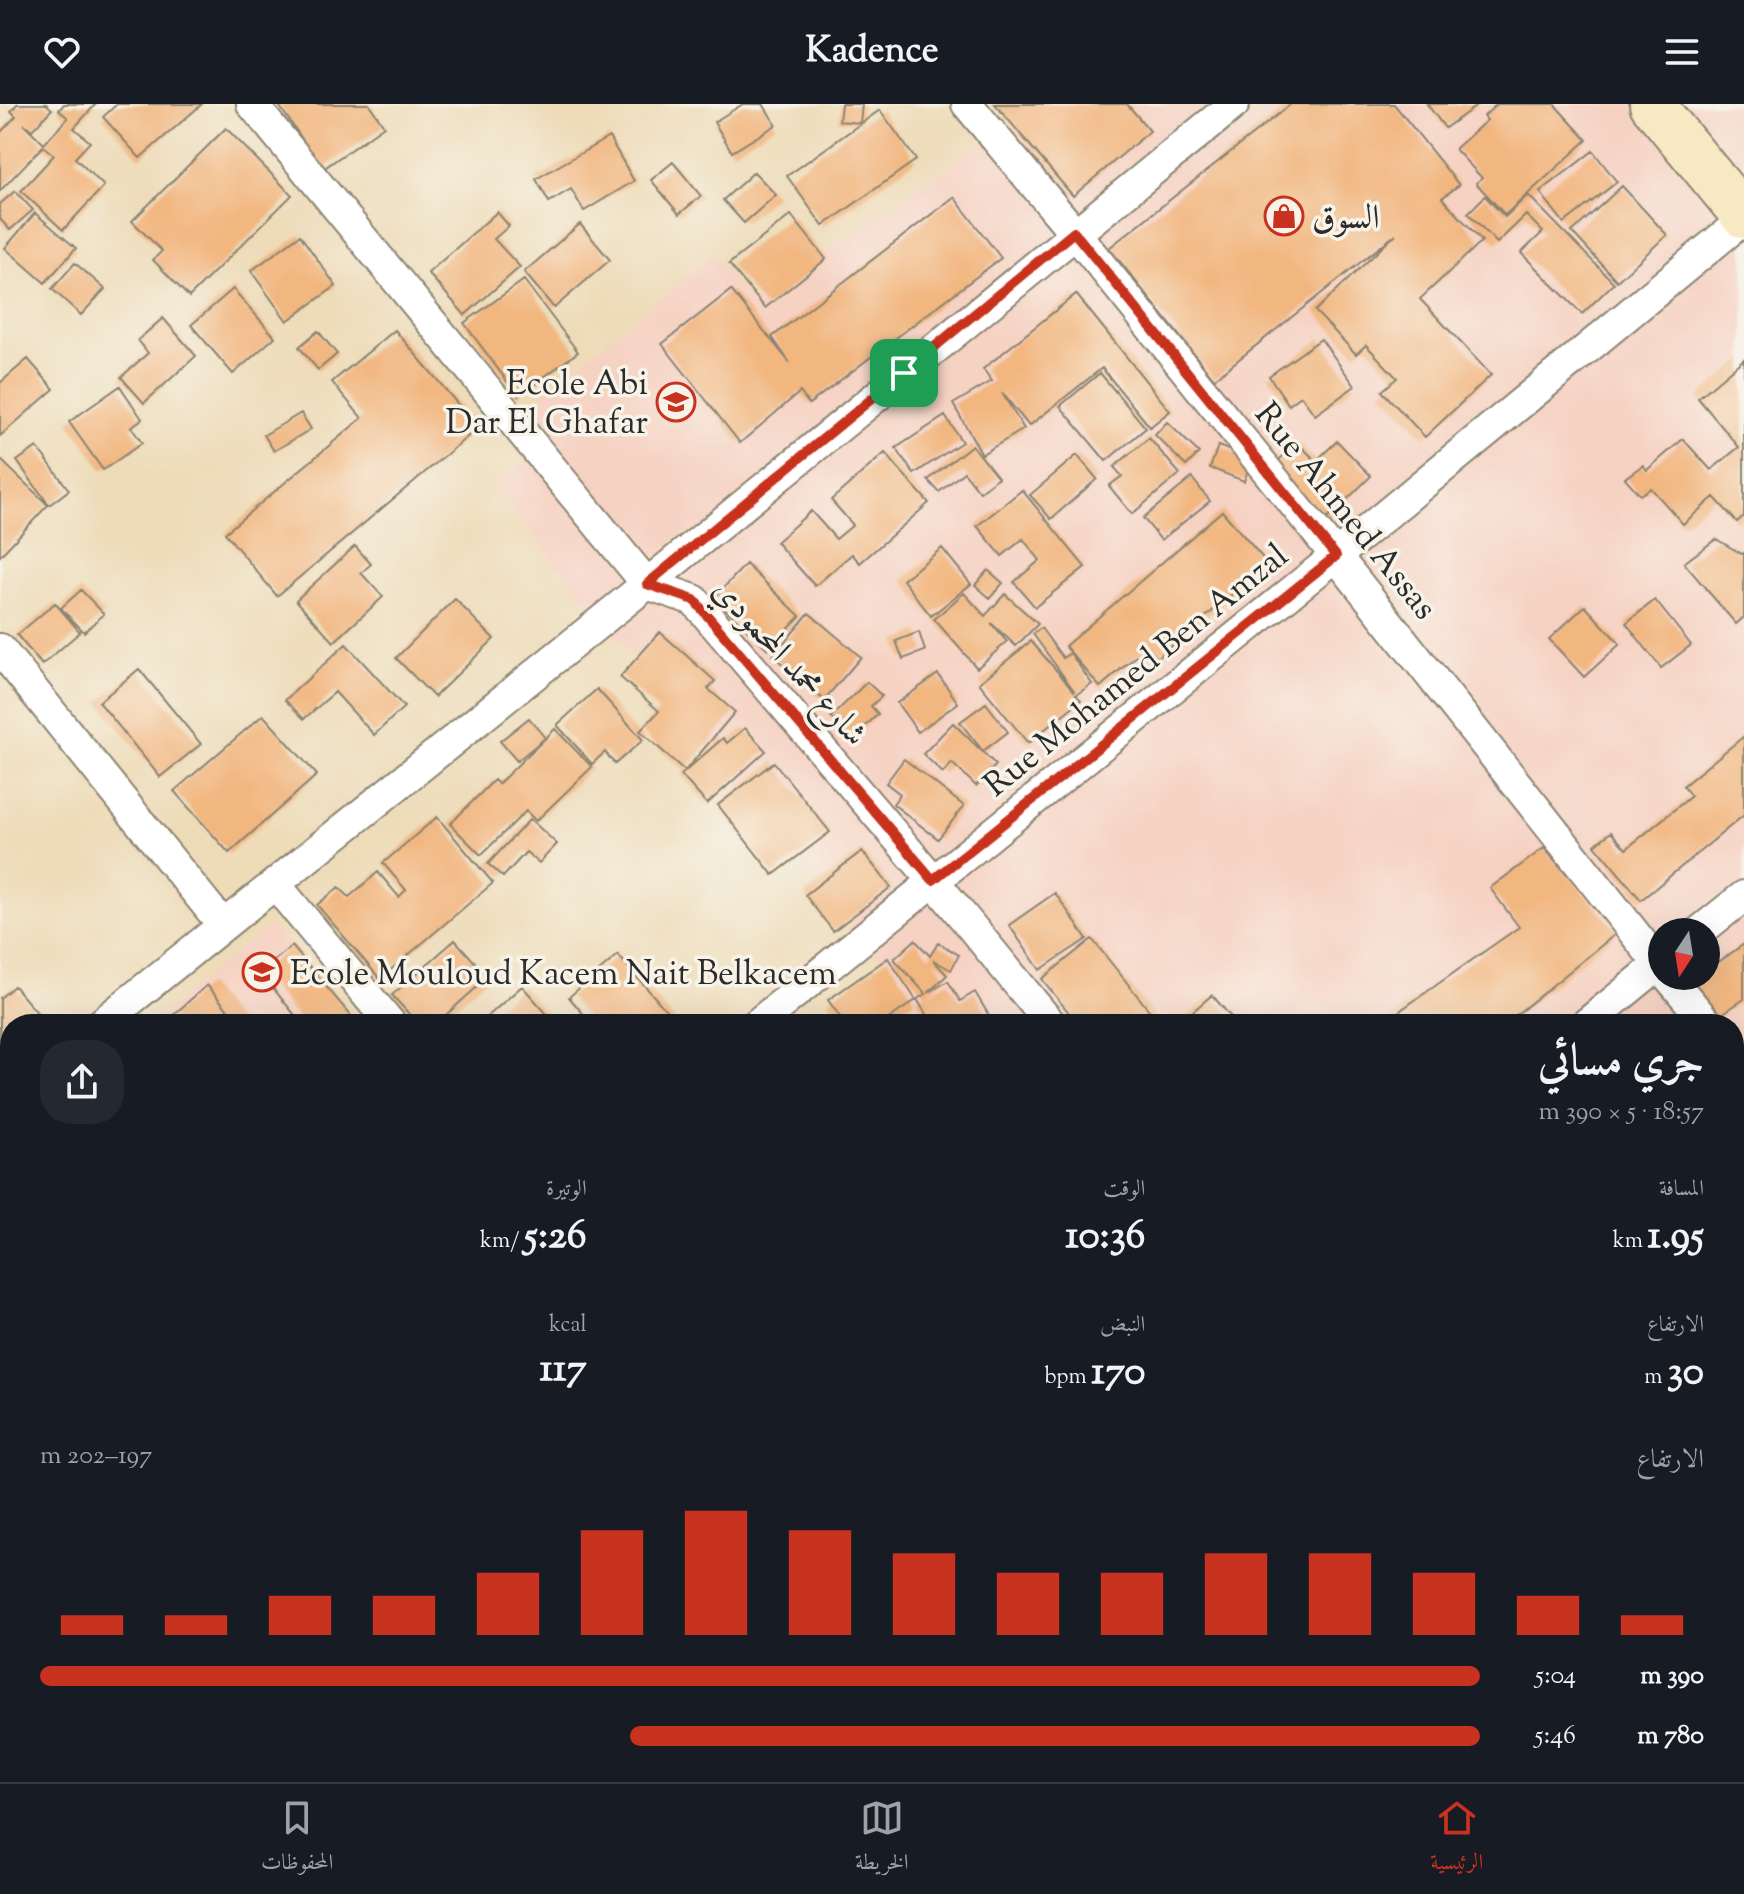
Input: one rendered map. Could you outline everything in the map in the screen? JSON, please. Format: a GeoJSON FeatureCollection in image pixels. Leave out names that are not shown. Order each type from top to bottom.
{"type":"FeatureCollection","features":[{"type":"Feature","properties":{"kind":"street"},"geometry":{"type":"LineString","coordinates":[[252,104],[647,584]]}},
{"type":"Feature","properties":{"kind":"street","name":"Rue Ahmed Assas"},"geometry":{"type":"LineString","coordinates":[[967,104],[1336,556],[1648,949]]}},
{"type":"Feature","properties":{"kind":"street"},"geometry":{"type":"LineString","coordinates":[[113,1014],[647,584],[1234,104]]}},
{"type":"Feature","properties":{"kind":"street"},"geometry":{"type":"LineString","coordinates":[[1652,104],[1744,218]]}},
{"type":"Feature","properties":{"kind":"street","name":"Rue Mohamed Ben Amzal"},"geometry":{"type":"LineString","coordinates":[[769,1014],[1336,556],[1744,218]]}},
{"type":"Feature","properties":{"kind":"street","name":"شارع محمد المحمودي"},"geometry":{"type":"LineString","coordinates":[[647,584],[694,600],[1043,1014]]}},
{"type":"Feature","properties":{"kind":"street"},"geometry":{"type":"LineString","coordinates":[[0,649],[223,925]]}},
{"type":"Feature","properties":{"kind":"street"},"geometry":{"type":"LineString","coordinates":[[275,884],[383,1014]]}},
{"type":"Feature","properties":{"kind":"street"},"geometry":{"type":"LineString","coordinates":[[1716,918],[1744,896]]}},
{"type":"Feature","properties":{"kind":"street"},"geometry":{"type":"LineString","coordinates":[[1600,1014],[1648,979]]}},
{"type":"Feature","properties":{"kind":"street","name":"Rue Ahmed Assas"},"geometry":{"type":"LineString","coordinates":[[1681,990],[1700,1014]]}},
{"type":"Feature","properties":{"kind":"shaded area"},"geometry":{"type":"Polygon","coordinates":[[[1036,104],[1205,104],[1234,133],[1268,104],[1744,104],[1744,1014],[926,1014],[492,486],[555,441],[528,405],[713,255],[752,304],[1036,104]]]}},
{"type":"Feature","properties":{"kind":"shaded area","name":"Ecole Mouloud Kacem Nait Belkacem"},"geometry":{"type":"Polygon","coordinates":[[[270,924],[348,1014],[161,1014],[270,924]]]}},
{"type":"Feature","properties":{"kind":"building"},"geometry":{"type":"Polygon","coordinates":[[[17,104],[46,104],[52,109],[32,130],[24,124],[44,144],[68,118],[59,110],[64,104],[96,104],[74,128],[90,142],[75,158],[104,186],[63,230],[21,191],[54,155],[43,146],[0,191],[0,133],[16,116],[11,111],[17,104]]]}},
{"type":"Feature","properties":{"kind":"building"},"geometry":{"type":"Polygon","coordinates":[[[117,104],[202,104],[140,158],[103,117],[117,104]]]}},
{"type":"Feature","properties":{"kind":"building"},"geometry":{"type":"Polygon","coordinates":[[[278,104],[369,104],[384,126],[323,169],[278,104]]]}},
{"type":"Feature","properties":{"kind":"building"},"geometry":{"type":"Polygon","coordinates":[[[743,104],[763,104],[776,125],[732,152],[714,122],[743,104]]]}},
{"type":"Feature","properties":{"kind":"building"},"geometry":{"type":"Polygon","coordinates":[[[841,104],[862,104],[860,123],[839,121],[841,104]]]}},
{"type":"Feature","properties":{"kind":"building"},"geometry":{"type":"Polygon","coordinates":[[[995,104],[1127,104],[1150,131],[1073,196],[995,104]]]}},
{"type":"Feature","properties":{"kind":"building","name":"السوق"},"geometry":{"type":"Polygon","coordinates":[[[1291,104],[1394,104],[1459,185],[1442,198],[1482,241],[1420,299],[1491,375],[1425,437],[1382,391],[1397,378],[1366,345],[1356,354],[1315,311],[1396,234],[1214,379],[1109,248],[1291,104]]]}},
{"type":"Feature","properties":{"kind":"building"},"geometry":{"type":"Polygon","coordinates":[[[1427,104],[1479,104],[1445,128],[1427,104]]]}},
{"type":"Feature","properties":{"kind":"building"},"geometry":{"type":"Polygon","coordinates":[[[1497,104],[1554,104],[1587,140],[1505,215],[1476,183],[1482,178],[1455,149],[1487,120],[1484,116],[1497,104]]]}},
{"type":"Feature","properties":{"kind":"building"},"geometry":{"type":"Polygon","coordinates":[[[880,110],[916,160],[823,226],[787,176],[880,110]]]}},
{"type":"Feature","properties":{"kind":"building"},"geometry":{"type":"Polygon","coordinates":[[[226,128],[292,195],[189,297],[153,260],[162,251],[132,221],[226,128]]]}},
{"type":"Feature","properties":{"kind":"building"},"geometry":{"type":"Polygon","coordinates":[[[609,137],[634,181],[584,211],[571,189],[549,202],[536,179],[609,137]]]}},
{"type":"Feature","properties":{"kind":"building"},"geometry":{"type":"Polygon","coordinates":[[[1593,151],[1617,182],[1564,223],[1540,192],[1593,151]]]}},
{"type":"Feature","properties":{"kind":"building"},"geometry":{"type":"Polygon","coordinates":[[[673,162],[701,196],[679,214],[651,180],[673,162]]]}},
{"type":"Feature","properties":{"kind":"building"},"geometry":{"type":"Polygon","coordinates":[[[754,172],[776,195],[744,223],[723,200],[754,172]]]}},
{"type":"Feature","properties":{"kind":"building"},"geometry":{"type":"Polygon","coordinates":[[[1622,186],[1667,235],[1617,281],[1572,232],[1622,186]]]}},
{"type":"Feature","properties":{"kind":"building"},"geometry":{"type":"Polygon","coordinates":[[[15,191],[33,210],[10,230],[0,219],[0,204],[15,191]]]}},
{"type":"Feature","properties":{"kind":"building"},"geometry":{"type":"Polygon","coordinates":[[[1528,195],[1614,283],[1582,314],[1521,253],[1543,232],[1526,215],[1497,243],[1468,213],[1485,196],[1505,217],[1528,195]]]}},
{"type":"Feature","properties":{"kind":"building"},"geometry":{"type":"Polygon","coordinates":[[[954,197],[1001,258],[809,404],[800,392],[740,443],[662,344],[731,290],[790,363],[772,337],[954,197]]]}},
{"type":"Feature","properties":{"kind":"building"},"geometry":{"type":"Polygon","coordinates":[[[497,212],[509,226],[494,239],[520,267],[465,315],[428,273],[497,212]]]}},
{"type":"Feature","properties":{"kind":"building"},"geometry":{"type":"Polygon","coordinates":[[[35,213],[76,248],[45,283],[5,248],[35,213]]]}},
{"type":"Feature","properties":{"kind":"building"},"geometry":{"type":"Polygon","coordinates":[[[791,215],[826,259],[765,308],[729,264],[791,215]]]}},
{"type":"Feature","properties":{"kind":"building"},"geometry":{"type":"Polygon","coordinates":[[[580,224],[610,260],[554,308],[524,272],[580,224]]]}},
{"type":"Feature","properties":{"kind":"building"},"geometry":{"type":"Polygon","coordinates":[[[300,235],[336,286],[287,321],[251,271],[300,235]]]}},
{"type":"Feature","properties":{"kind":"building"},"geometry":{"type":"Polygon","coordinates":[[[75,263],[105,289],[81,315],[52,289],[75,263]]]}},
{"type":"Feature","properties":{"kind":"building"},"geometry":{"type":"Polygon","coordinates":[[[524,280],[578,352],[518,396],[464,323],[524,280]]]}},
{"type":"Feature","properties":{"kind":"building"},"geometry":{"type":"Polygon","coordinates":[[[233,289],[275,337],[233,374],[191,325],[233,289]]]}},
{"type":"Feature","properties":{"kind":"building"},"geometry":{"type":"Polygon","coordinates":[[[1076,294],[1170,411],[1150,427],[1102,368],[1029,426],[1002,393],[1024,429],[982,454],[953,404],[992,381],[983,369],[1076,294]]]}},
{"type":"Feature","properties":{"kind":"building"},"geometry":{"type":"Polygon","coordinates":[[[163,318],[196,356],[144,403],[121,377],[148,353],[138,340],[163,318]]]}},
{"type":"Feature","properties":{"kind":"building"},"geometry":{"type":"Polygon","coordinates":[[[395,330],[478,428],[277,596],[225,533],[362,418],[332,382],[395,330]]]}},
{"type":"Feature","properties":{"kind":"building"},"geometry":{"type":"Polygon","coordinates":[[[318,331],[337,354],[318,370],[299,347],[318,331]]]}},
{"type":"Feature","properties":{"kind":"building"},"geometry":{"type":"Polygon","coordinates":[[[1321,339],[1355,386],[1315,415],[1301,396],[1289,405],[1269,376],[1321,339]]]}},
{"type":"Feature","properties":{"kind":"building"},"geometry":{"type":"Polygon","coordinates":[[[28,359],[54,389],[0,436],[0,383],[28,359]]]}},
{"type":"Feature","properties":{"kind":"building"},"geometry":{"type":"Polygon","coordinates":[[[1744,359],[1744,516],[1737,522],[1714,497],[1683,524],[1651,488],[1640,495],[1625,478],[1643,465],[1647,470],[1683,439],[1711,470],[1739,447],[1698,398],[1744,359]]]}},
{"type":"Feature","properties":{"kind":"building"},"geometry":{"type":"Polygon","coordinates":[[[1100,373],[1146,428],[1106,461],[1060,406],[1100,373]]]}},
{"type":"Feature","properties":{"kind":"building"},"geometry":{"type":"Polygon","coordinates":[[[120,386],[142,419],[131,427],[142,443],[103,470],[69,422],[120,386]]]}},
{"type":"Feature","properties":{"kind":"building"},"geometry":{"type":"Polygon","coordinates":[[[301,413],[311,429],[274,451],[264,435],[301,413]]]}},
{"type":"Feature","properties":{"kind":"building"},"geometry":{"type":"Polygon","coordinates":[[[945,416],[962,442],[914,474],[896,448],[945,416]]]}},
{"type":"Feature","properties":{"kind":"building"},"geometry":{"type":"Polygon","coordinates":[[[1167,422],[1199,453],[1186,466],[1155,435],[1167,422]]]}},
{"type":"Feature","properties":{"kind":"building"},"geometry":{"type":"Polygon","coordinates":[[[1149,438],[1180,474],[1132,514],[1109,486],[1122,476],[1114,467],[1149,438]]]}},
{"type":"Feature","properties":{"kind":"building"},"geometry":{"type":"Polygon","coordinates":[[[1337,441],[1371,476],[1321,525],[1269,470],[1297,442],[1316,461],[1337,441]]]}},
{"type":"Feature","properties":{"kind":"building"},"geometry":{"type":"Polygon","coordinates":[[[972,445],[998,477],[980,492],[964,472],[939,492],[928,480],[972,445]]]}},
{"type":"Feature","properties":{"kind":"building"},"geometry":{"type":"Polygon","coordinates":[[[1218,446],[1252,459],[1244,481],[1210,468],[1218,446]]]}},
{"type":"Feature","properties":{"kind":"building"},"geometry":{"type":"Polygon","coordinates":[[[37,447],[69,490],[49,505],[17,461],[37,447]]]}},
{"type":"Feature","properties":{"kind":"building"},"geometry":{"type":"Polygon","coordinates":[[[885,453],[929,503],[860,563],[852,554],[815,586],[776,542],[811,511],[836,539],[853,525],[831,500],[885,453]]]}},
{"type":"Feature","properties":{"kind":"building"},"geometry":{"type":"Polygon","coordinates":[[[1077,455],[1097,479],[1051,519],[1030,495],[1077,455]]]}},
{"type":"Feature","properties":{"kind":"building"},"geometry":{"type":"Polygon","coordinates":[[[0,459],[48,505],[0,556],[0,459]]]}},
{"type":"Feature","properties":{"kind":"building"},"geometry":{"type":"Polygon","coordinates":[[[1192,478],[1210,501],[1161,540],[1143,518],[1192,478]]]}},
{"type":"Feature","properties":{"kind":"building"},"geometry":{"type":"Polygon","coordinates":[[[1022,490],[1085,567],[1035,607],[1014,582],[1040,560],[1023,539],[1002,556],[977,526],[1022,490]]]}},
{"type":"Feature","properties":{"kind":"building"},"geometry":{"type":"Polygon","coordinates":[[[1222,511],[1268,564],[1157,658],[1147,647],[1100,687],[1065,646],[1222,511]]]}},
{"type":"Feature","properties":{"kind":"building"},"geometry":{"type":"Polygon","coordinates":[[[1716,539],[1744,553],[1744,617],[1736,624],[1684,563],[1716,539]]]}},
{"type":"Feature","properties":{"kind":"building"},"geometry":{"type":"Polygon","coordinates":[[[355,546],[371,564],[361,573],[383,597],[334,642],[296,600],[355,546]]]}},
{"type":"Feature","properties":{"kind":"building"},"geometry":{"type":"Polygon","coordinates":[[[942,548],[971,584],[931,616],[903,580],[942,548]]]}},
{"type":"Feature","properties":{"kind":"building"},"geometry":{"type":"Polygon","coordinates":[[[746,564],[800,616],[768,649],[714,598],[746,564]]]}},
{"type":"Feature","properties":{"kind":"building"},"geometry":{"type":"Polygon","coordinates":[[[988,570],[1003,583],[990,598],[975,585],[988,570]]]}},
{"type":"Feature","properties":{"kind":"building"},"geometry":{"type":"Polygon","coordinates":[[[81,590],[104,614],[84,632],[61,608],[81,590]]]}},
{"type":"Feature","properties":{"kind":"building"},"geometry":{"type":"Polygon","coordinates":[[[964,593],[985,616],[1005,594],[1038,624],[1016,646],[991,623],[1007,642],[977,668],[934,619],[964,593]]]}},
{"type":"Feature","properties":{"kind":"building"},"geometry":{"type":"Polygon","coordinates":[[[455,599],[494,639],[434,697],[396,658],[455,599]]]}},
{"type":"Feature","properties":{"kind":"building"},"geometry":{"type":"Polygon","coordinates":[[[1655,600],[1691,645],[1661,668],[1626,623],[1655,600]]]}},
{"type":"Feature","properties":{"kind":"building"},"geometry":{"type":"Polygon","coordinates":[[[55,603],[80,632],[42,665],[17,635],[55,603]]]}},
{"type":"Feature","properties":{"kind":"building"},"geometry":{"type":"Polygon","coordinates":[[[1585,606],[1620,644],[1584,677],[1549,639],[1585,606]]]}},
{"type":"Feature","properties":{"kind":"building"},"geometry":{"type":"Polygon","coordinates":[[[809,613],[861,657],[824,700],[773,656],[809,613]]]}},
{"type":"Feature","properties":{"kind":"building"},"geometry":{"type":"Polygon","coordinates":[[[1041,628],[1063,658],[1070,653],[1092,684],[1076,695],[1081,700],[1028,743],[979,683],[1031,641],[1075,692],[1033,634],[1041,628]]]}},
{"type":"Feature","properties":{"kind":"building"},"geometry":{"type":"Polygon","coordinates":[[[660,632],[715,681],[708,689],[735,712],[685,771],[640,731],[659,711],[620,677],[660,632]]]}},
{"type":"Feature","properties":{"kind":"building"},"geometry":{"type":"Polygon","coordinates":[[[919,632],[925,651],[903,659],[896,641],[919,632]]]}},
{"type":"Feature","properties":{"kind":"building"},"geometry":{"type":"Polygon","coordinates":[[[346,644],[404,707],[374,735],[335,692],[304,719],[285,700],[346,644]]]}},
{"type":"Feature","properties":{"kind":"building"},"geometry":{"type":"Polygon","coordinates":[[[139,669],[201,744],[160,777],[99,702],[139,669]]]}},
{"type":"Feature","properties":{"kind":"building"},"geometry":{"type":"Polygon","coordinates":[[[938,674],[958,703],[918,732],[897,703],[938,674]]]}},
{"type":"Feature","properties":{"kind":"building"},"geometry":{"type":"Polygon","coordinates":[[[867,682],[882,696],[871,706],[878,714],[852,739],[831,717],[867,682]]]}},
{"type":"Feature","properties":{"kind":"building"},"geometry":{"type":"Polygon","coordinates":[[[597,689],[643,740],[615,764],[605,752],[592,764],[557,725],[597,689]]]}},
{"type":"Feature","properties":{"kind":"building"},"geometry":{"type":"Polygon","coordinates":[[[986,703],[1008,732],[983,751],[960,722],[986,703]]]}},
{"type":"Feature","properties":{"kind":"building"},"geometry":{"type":"Polygon","coordinates":[[[263,715],[317,775],[229,853],[174,791],[263,715]]]}},
{"type":"Feature","properties":{"kind":"building"},"geometry":{"type":"Polygon","coordinates":[[[529,718],[545,738],[517,761],[500,741],[529,718]]]}},
{"type":"Feature","properties":{"kind":"building"},"geometry":{"type":"Polygon","coordinates":[[[953,723],[996,765],[976,786],[952,763],[943,773],[923,754],[953,723]]]}},
{"type":"Feature","properties":{"kind":"building"},"geometry":{"type":"Polygon","coordinates":[[[745,728],[766,751],[707,804],[681,775],[723,738],[727,743],[745,728]]]}},
{"type":"Feature","properties":{"kind":"building"},"geometry":{"type":"Polygon","coordinates":[[[555,729],[592,767],[536,821],[526,811],[481,855],[450,824],[494,780],[498,784],[555,729]]]}},
{"type":"Feature","properties":{"kind":"building"},"geometry":{"type":"Polygon","coordinates":[[[1744,736],[1744,815],[1641,900],[1595,845],[1611,832],[1626,849],[1691,796],[1683,786],[1744,736]]]}},
{"type":"Feature","properties":{"kind":"building"},"geometry":{"type":"Polygon","coordinates":[[[904,759],[964,806],[938,839],[893,804],[900,794],[886,783],[904,759]]]}},
{"type":"Feature","properties":{"kind":"building"},"geometry":{"type":"Polygon","coordinates":[[[774,762],[830,832],[773,875],[718,805],[774,762]]]}},
{"type":"Feature","properties":{"kind":"building"},"geometry":{"type":"Polygon","coordinates":[[[437,817],[493,883],[380,979],[317,905],[339,887],[349,897],[378,872],[399,897],[406,890],[383,863],[437,817]]]}},
{"type":"Feature","properties":{"kind":"building"},"geometry":{"type":"Polygon","coordinates":[[[530,819],[557,844],[539,863],[526,852],[503,877],[488,864],[530,819]]]}},
{"type":"Feature","properties":{"kind":"building"},"geometry":{"type":"Polygon","coordinates":[[[1544,848],[1618,932],[1517,1014],[1395,1014],[1519,927],[1490,888],[1544,848]]]}},
{"type":"Feature","properties":{"kind":"building"},"geometry":{"type":"Polygon","coordinates":[[[862,851],[891,887],[833,931],[805,895],[862,851]]]}},
{"type":"Feature","properties":{"kind":"building"},"geometry":{"type":"Polygon","coordinates":[[[1055,893],[1087,939],[1040,970],[1009,925],[1055,893]]]}},
{"type":"Feature","properties":{"kind":"building"},"geometry":{"type":"Polygon","coordinates":[[[1092,939],[1152,1014],[1070,1014],[1042,979],[1092,939]]]}},
{"type":"Feature","properties":{"kind":"building"},"geometry":{"type":"Polygon","coordinates":[[[455,940],[488,977],[447,1014],[409,1014],[392,995],[455,940]]]}},
{"type":"Feature","properties":{"kind":"building"},"geometry":{"type":"Polygon","coordinates":[[[915,940],[930,956],[938,943],[959,955],[951,970],[933,960],[947,975],[928,993],[948,981],[960,1001],[975,992],[988,1014],[926,1014],[917,999],[926,994],[894,959],[915,940]]]}},
{"type":"Feature","properties":{"kind":"building"},"geometry":{"type":"Polygon","coordinates":[[[1744,944],[1744,999],[1722,1014],[1709,1014],[1691,990],[1720,990],[1720,961],[1744,944]]]}},
{"type":"Feature","properties":{"kind":"building"},"geometry":{"type":"Polygon","coordinates":[[[292,946],[350,1014],[294,1014],[260,972],[292,946]]]}},
{"type":"Feature","properties":{"kind":"building"},"geometry":{"type":"Polygon","coordinates":[[[618,955],[669,1014],[583,1014],[569,997],[618,955]]]}},
{"type":"Feature","properties":{"kind":"building"},"geometry":{"type":"Polygon","coordinates":[[[888,958],[916,1000],[896,1014],[838,1014],[828,1000],[888,958]]]}},
{"type":"Feature","properties":{"kind":"building"},"geometry":{"type":"Polygon","coordinates":[[[207,985],[232,1014],[174,1014],[207,985]]]}},
{"type":"Feature","properties":{"kind":"building"},"geometry":{"type":"Polygon","coordinates":[[[14,986],[38,1014],[0,1014],[0,998],[14,986]]]}},
{"type":"Feature","properties":{"kind":"building"},"geometry":{"type":"Polygon","coordinates":[[[522,986],[547,1014],[490,1014],[522,986]]]}},
{"type":"Feature","properties":{"kind":"building"},"geometry":{"type":"Polygon","coordinates":[[[1212,995],[1228,1014],[1190,1014],[1212,995]]]}},
{"type":"Feature","properties":{"kind":"place","name":"السوق"},"geometry":{"type":"Point","coordinates":[1284,216]}},
{"type":"Feature","properties":{"kind":"place","name":"Ecole Abi Dar El Ghafar"},"geometry":{"type":"Point","coordinates":[676,402]}},
{"type":"Feature","properties":{"kind":"place","name":"Ecole Mouloud Kacem Nait Belkacem"},"geometry":{"type":"Point","coordinates":[262,972]}},
{"type":"Feature","properties":{"kind":"route"},"geometry":{"type":"LineString","coordinates":[[1074,232],[1336,556],[933,880],[694,600],[647,584],[904,373],[1074,232]]}}]}
